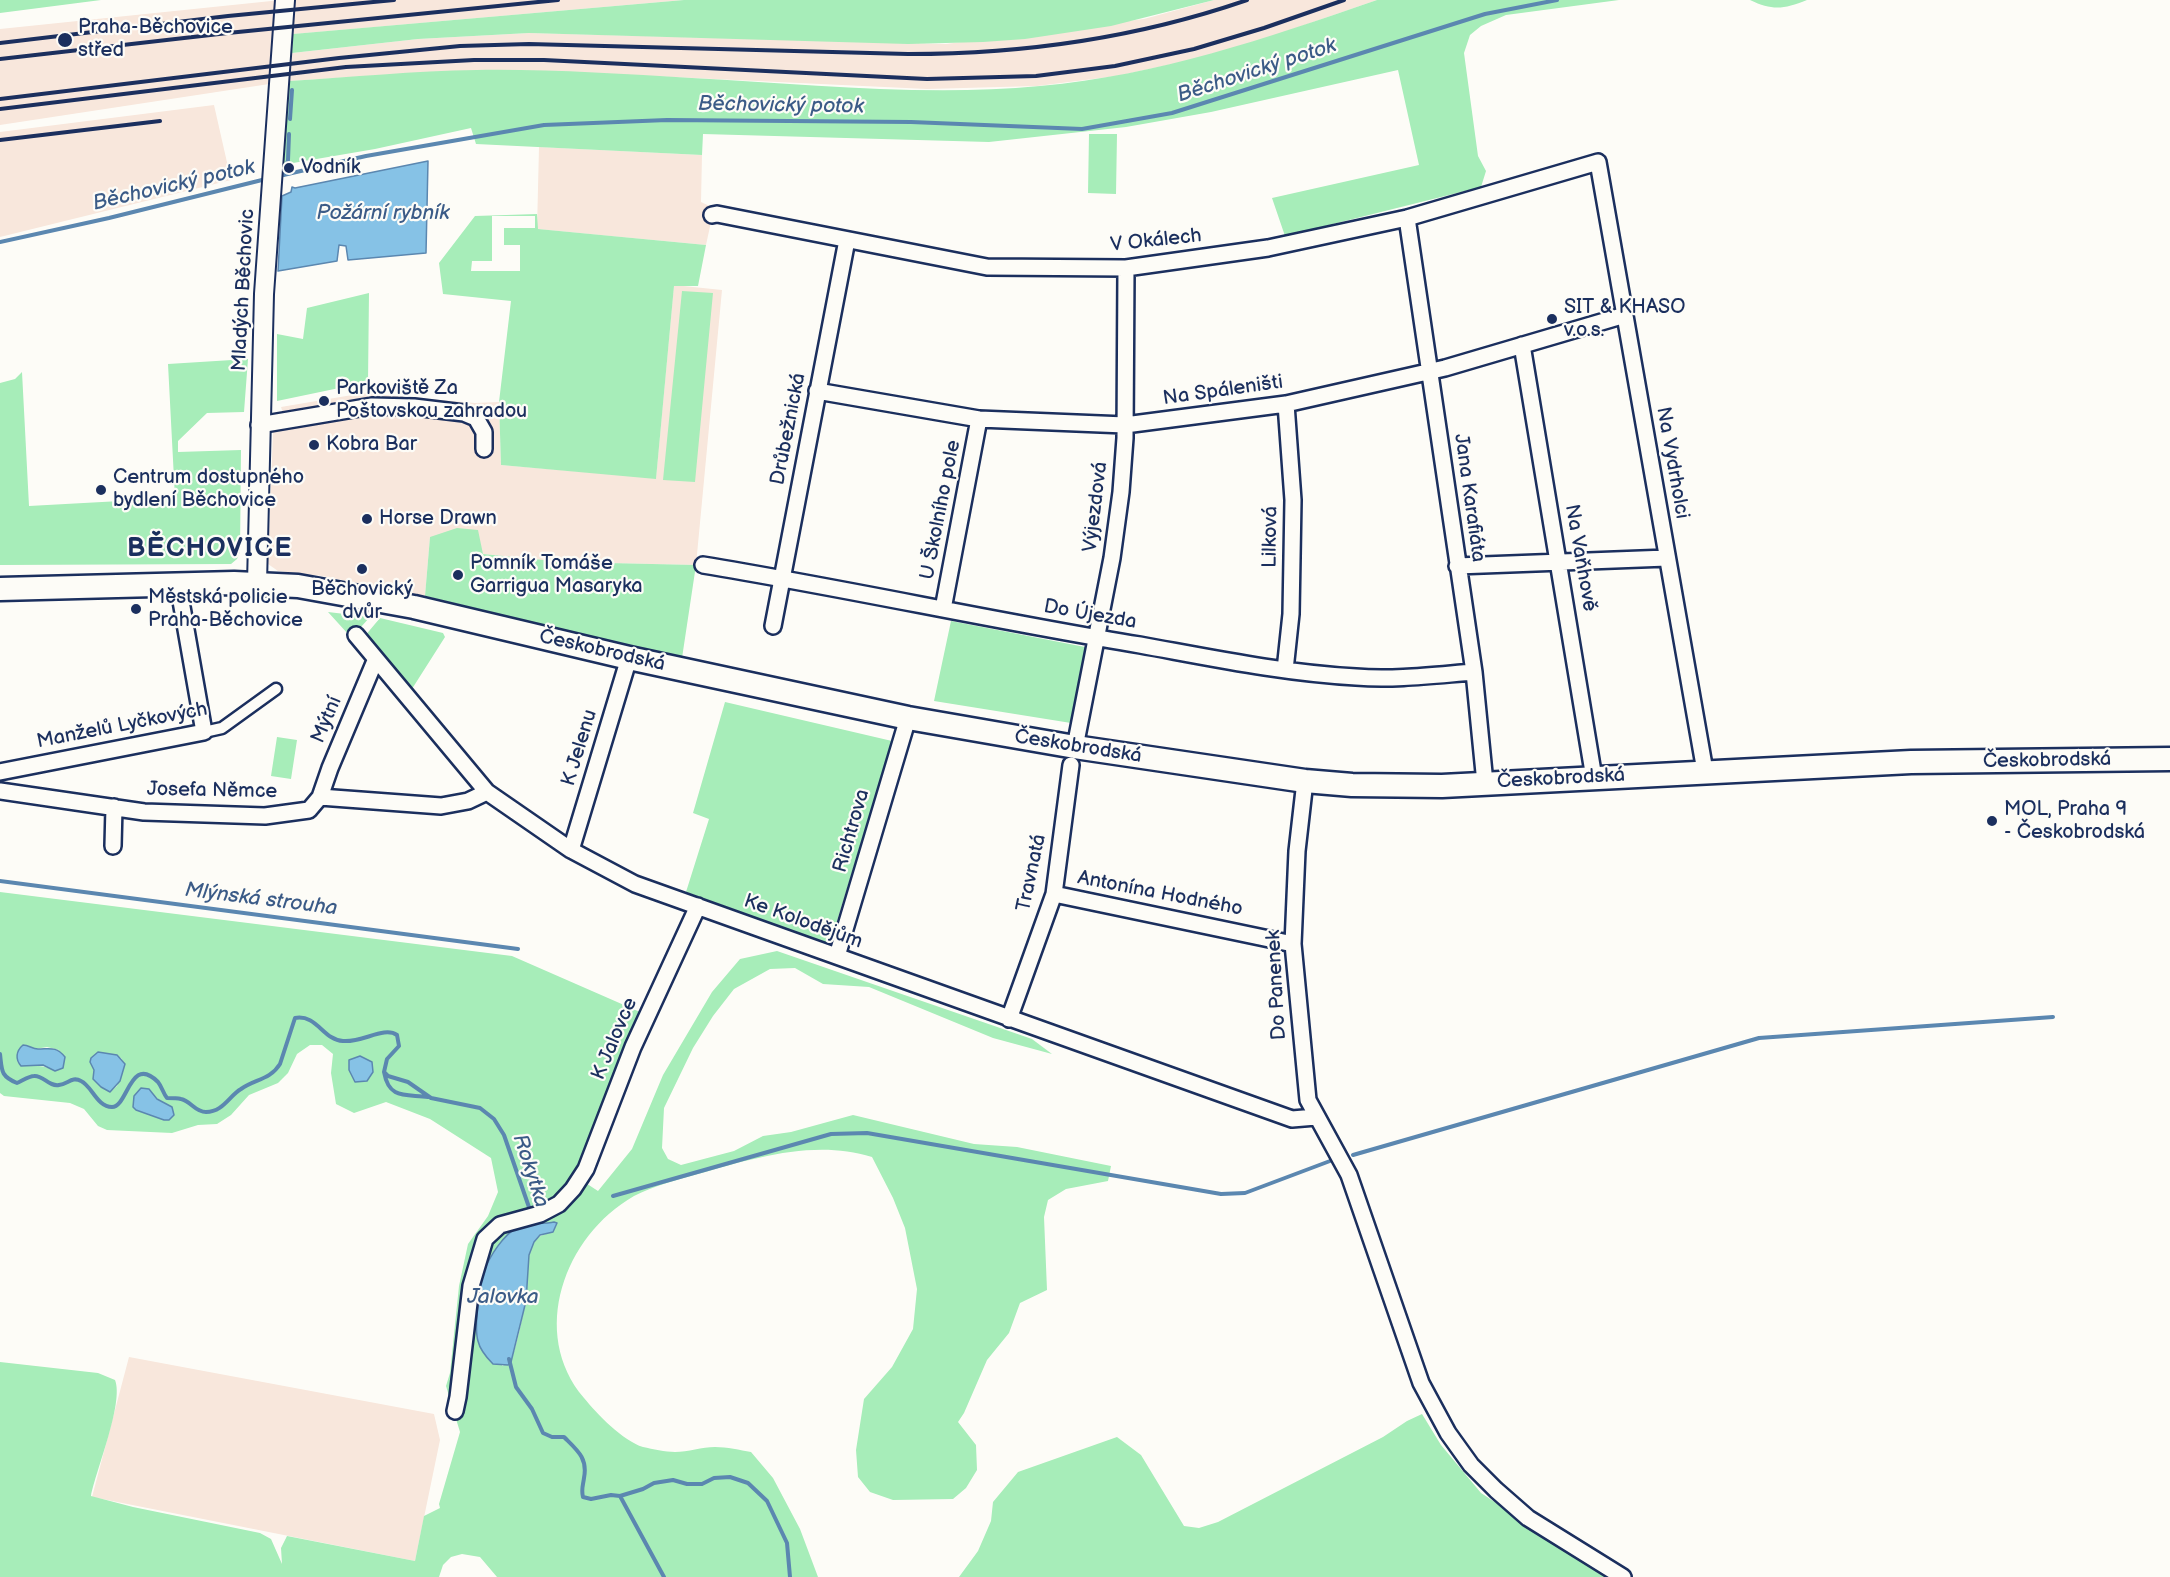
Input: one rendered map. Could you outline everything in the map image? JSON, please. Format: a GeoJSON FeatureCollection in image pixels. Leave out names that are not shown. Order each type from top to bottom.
{"type":"FeatureCollection","features":[{"type":"Feature","properties":{"kind":"main road","name":"Českobrodská"},"geometry":{"type":"LineString","coordinates":[[0,589],[257,583],[316,589],[414,607],[629,658],[1073,756],[1305,781],[1395,787],[1911,762],[2170,759]]}},
{"type":"Feature","properties":{"kind":"street","name":"Mladých Běchovic"},"geometry":{"type":"LineString","coordinates":[[257,583],[264,294],[285,0]]}},
{"type":"Feature","properties":{"kind":"street","name":"V Okálech"},"geometry":{"type":"LineString","coordinates":[[714,213],[987,267],[1126,268],[1268,248],[1407,218],[1598,162]]}},
{"type":"Feature","properties":{"kind":"street","name":"Na Vydrholci"},"geometry":{"type":"LineString","coordinates":[[1598,162],[1705,771]]}},
{"type":"Feature","properties":{"kind":"street","name":"Jana Karafiáta"},"geometry":{"type":"LineString","coordinates":[[1407,218],[1474,672],[1485,783]]}},
{"type":"Feature","properties":{"kind":"street","name":"Drůbežnická"},"geometry":{"type":"LineString","coordinates":[[773,626],[847,240]]}},
{"type":"Feature","properties":{"kind":"street","name":"Výjezdová"},"geometry":{"type":"LineString","coordinates":[[1073,756],[1112,558],[1122,492],[1125,425],[1126,268]]}},
{"type":"Feature","properties":{"kind":"street","name":"Na Spáleništi"},"geometry":{"type":"LineString","coordinates":[[817,391],[979,419],[1125,425],[1286,404],[1430,372],[1625,315]]}},
{"type":"Feature","properties":{"kind":"street","name":"Na Vaňhově"},"geometry":{"type":"LineString","coordinates":[[1522,345],[1560,562],[1594,778]]}},
{"type":"Feature","properties":{"kind":"street","name":"Lilková"},"geometry":{"type":"LineString","coordinates":[[1284,670],[1290,614],[1293,500],[1286,404]]}},
{"type":"Feature","properties":{"kind":"street"},"geometry":{"type":"LineString","coordinates":[[260,425],[372,406],[455,411],[476,418],[484,432],[484,449]]}},
{"type":"Feature","properties":{"kind":"street","name":"U Školního pole"},"geometry":{"type":"LineString","coordinates":[[943,609],[979,419]]}},
{"type":"Feature","properties":{"kind":"street"},"geometry":{"type":"LineString","coordinates":[[1458,566],[1667,558]]}},
{"type":"Feature","properties":{"kind":"street","name":"Do Újezda"},"geometry":{"type":"LineString","coordinates":[[703,565],[1095,638],[1284,670],[1357,678],[1417,677],[1474,672]]}},
{"type":"Feature","properties":{"kind":"street"},"geometry":{"type":"LineString","coordinates":[[178,584],[204,732]]}},
{"type":"Feature","properties":{"kind":"street","name":"Ke Kolodějům"},"geometry":{"type":"LineString","coordinates":[[356,635],[375,661],[487,792],[571,849],[635,884],[1292,1119],[1316,1117]]}},
{"type":"Feature","properties":{"kind":"street","name":"K Jelenu"},"geometry":{"type":"LineString","coordinates":[[571,849],[629,658]]}},
{"type":"Feature","properties":{"kind":"street","name":"Mýtní"},"geometry":{"type":"LineString","coordinates":[[320,797],[375,661]]}},
{"type":"Feature","properties":{"kind":"street","name":"Manželů Lyčkových"},"geometry":{"type":"LineString","coordinates":[[0,771],[222,728],[276,689]]}},
{"type":"Feature","properties":{"kind":"street","name":"Richtrova"},"geometry":{"type":"LineString","coordinates":[[837,956],[908,718]]}},
{"type":"Feature","properties":{"kind":"street","name":"Travnatá"},"geometry":{"type":"LineString","coordinates":[[1010,1019],[1054,894],[1073,756]]}},
{"type":"Feature","properties":{"kind":"street","name":"Do Panenek"},"geometry":{"type":"LineString","coordinates":[[1305,781],[1297,851],[1293,944],[1308,1100],[1349,1175],[1421,1383],[1448,1433],[1471,1465],[1528,1518],[1623,1577]]}},
{"type":"Feature","properties":{"kind":"street","name":"Josefa Němce"},"geometry":{"type":"LineString","coordinates":[[6,792],[144,812],[265,816],[309,810],[320,797]]}},
{"type":"Feature","properties":{"kind":"street"},"geometry":{"type":"LineString","coordinates":[[320,797],[441,806],[468,801],[487,792]]}},
{"type":"Feature","properties":{"kind":"street"},"geometry":{"type":"LineString","coordinates":[[113,846],[114,807]]}},
{"type":"Feature","properties":{"kind":"street","name":"Antonína Hodného"},"geometry":{"type":"LineString","coordinates":[[1054,894],[1293,944]]}},
{"type":"Feature","properties":{"kind":"street","name":"K Jalovce"},"geometry":{"type":"LineString","coordinates":[[455,1410],[471,1286],[481,1248],[491,1231],[500,1224],[540,1214],[559,1204],[573,1189],[586,1169],[633,1047],[698,906]]}},
{"type":"Feature","properties":{"kind":"shaded area"},"geometry":{"type":"Polygon","coordinates":[[[281,0],[684,0],[294,34],[292,53],[418,39],[529,33],[946,44],[1144,19],[1214,0],[1377,0],[1267,38],[1196,59],[1117,76],[1037,86],[927,89],[544,71],[431,72],[289,81],[0,125],[0,29],[281,0]]]}},
{"type":"Feature","properties":{"kind":"shaded area"},"geometry":{"type":"Polygon","coordinates":[[[214,105],[231,180],[0,237],[0,132],[214,105]]]}},
{"type":"Feature","properties":{"kind":"shaded area"},"geometry":{"type":"Polygon","coordinates":[[[539,147],[702,155],[701,202],[714,208],[706,245],[537,229],[539,147]]]}},
{"type":"Feature","properties":{"kind":"shaded area"},"geometry":{"type":"Polygon","coordinates":[[[674,285],[722,290],[696,565],[564,562],[483,554],[430,537],[425,596],[322,576],[278,571],[268,564],[273,432],[287,425],[281,407],[364,393],[475,403],[499,402],[501,465],[656,478],[674,285]]]}},
{"type":"Feature","properties":{"kind":"shaded area"},"geometry":{"type":"Polygon","coordinates":[[[129,1357],[434,1414],[440,1440],[415,1561],[92,1497],[129,1357]]]}},
{"type":"Feature","properties":{"kind":"green space"},"geometry":{"type":"Polygon","coordinates":[[[0,0],[101,0],[0,13],[0,0]]]}},
{"type":"Feature","properties":{"kind":"green space"},"geometry":{"type":"Polygon","coordinates":[[[684,0],[1214,0],[1111,26],[1025,39],[983,42],[908,44],[529,33],[418,39],[292,53],[293,34],[684,0]]]}},
{"type":"Feature","properties":{"kind":"green space"},"geometry":{"type":"Polygon","coordinates":[[[1377,0],[1619,0],[1506,15],[1481,26],[1470,35],[1464,53],[1478,156],[1486,171],[1481,187],[1285,236],[1272,198],[1419,165],[1398,70],[1211,112],[1126,127],[989,142],[703,134],[702,155],[476,144],[471,128],[375,149],[282,163],[289,81],[504,70],[612,73],[910,90],[1040,86],[1127,73],[1211,54],[1377,0]]]}},
{"type":"Feature","properties":{"kind":"green space"},"geometry":{"type":"Polygon","coordinates":[[[1750,0],[1807,0],[1778,8],[1750,0]]]}},
{"type":"Feature","properties":{"kind":"green space"},"geometry":{"type":"Polygon","coordinates":[[[1089,134],[1117,134],[1116,194],[1088,193],[1089,134]]]}},
{"type":"Feature","properties":{"kind":"green space"},"geometry":{"type":"Polygon","coordinates":[[[537,214],[538,229],[706,245],[698,286],[674,286],[656,479],[501,465],[499,402],[511,301],[443,294],[439,263],[475,216],[537,214]],[[492,216],[492,261],[472,261],[471,271],[520,271],[520,245],[504,245],[504,228],[535,228],[535,216],[492,216]]]}},
{"type":"Feature","properties":{"kind":"green space"},"geometry":{"type":"Polygon","coordinates":[[[682,291],[713,293],[695,482],[663,480],[682,291]]]}},
{"type":"Feature","properties":{"kind":"green space"},"geometry":{"type":"Polygon","coordinates":[[[369,293],[368,382],[277,401],[277,334],[303,339],[307,308],[369,293]]]}},
{"type":"Feature","properties":{"kind":"green space"},"geometry":{"type":"Polygon","coordinates":[[[248,359],[244,412],[207,413],[178,441],[178,452],[241,450],[240,552],[231,564],[0,565],[0,383],[15,379],[22,372],[29,506],[175,498],[168,364],[248,359]]]}},
{"type":"Feature","properties":{"kind":"green space"},"geometry":{"type":"Polygon","coordinates":[[[457,528],[478,530],[483,554],[564,562],[696,565],[682,658],[425,596],[430,537],[457,528]]]}},
{"type":"Feature","properties":{"kind":"green space"},"geometry":{"type":"Polygon","coordinates":[[[328,612],[370,617],[361,627],[348,634],[328,612]]]}},
{"type":"Feature","properties":{"kind":"green space"},"geometry":{"type":"Polygon","coordinates":[[[380,618],[443,633],[445,637],[410,692],[364,637],[380,618]]]}},
{"type":"Feature","properties":{"kind":"green space"},"geometry":{"type":"Polygon","coordinates":[[[951,621],[1085,647],[1071,723],[934,701],[951,621]]]}},
{"type":"Feature","properties":{"kind":"green space"},"geometry":{"type":"Polygon","coordinates":[[[725,702],[892,741],[830,944],[686,892],[709,819],[693,813],[725,702]]]}},
{"type":"Feature","properties":{"kind":"green space"},"geometry":{"type":"Polygon","coordinates":[[[277,737],[297,740],[291,779],[271,776],[277,737]]]}},
{"type":"Feature","properties":{"kind":"green space"},"geometry":{"type":"Polygon","coordinates":[[[0,892],[512,956],[640,1012],[575,1176],[598,1191],[632,1149],[663,1075],[712,992],[740,959],[777,951],[1032,1039],[1052,1054],[993,1038],[869,987],[823,984],[795,968],[770,969],[734,989],[713,1016],[693,1048],[664,1108],[662,1148],[668,1159],[681,1165],[734,1151],[763,1136],[791,1132],[853,1115],[974,1144],[1017,1147],[1111,1166],[1108,1181],[1066,1189],[1048,1200],[1044,1217],[1047,1290],[1020,1303],[1009,1333],[987,1360],[958,1422],[976,1445],[977,1470],[966,1488],[953,1499],[893,1500],[870,1492],[858,1477],[856,1450],[864,1399],[892,1367],[913,1329],[917,1289],[905,1228],[872,1157],[850,1152],[807,1150],[763,1157],[719,1168],[665,1183],[634,1196],[609,1213],[589,1235],[573,1260],[562,1288],[557,1316],[559,1345],[567,1372],[584,1398],[619,1433],[643,1447],[671,1452],[715,1447],[751,1452],[773,1478],[800,1529],[818,1577],[497,1577],[480,1557],[462,1554],[451,1557],[443,1565],[439,1577],[0,1577],[0,1362],[98,1373],[115,1380],[117,1391],[113,1420],[91,1496],[260,1533],[271,1539],[282,1564],[281,1548],[287,1536],[415,1561],[424,1516],[440,1508],[439,1504],[460,1432],[446,1386],[450,1373],[459,1286],[468,1244],[488,1216],[498,1192],[491,1158],[430,1119],[386,1102],[354,1113],[336,1104],[331,1073],[333,1054],[322,1045],[310,1045],[297,1054],[288,1073],[278,1083],[249,1095],[231,1115],[217,1124],[198,1125],[172,1133],[107,1130],[98,1126],[84,1109],[70,1103],[4,1096],[0,1093],[0,892]],[[47,1047],[17,1052],[18,1063],[51,1069],[59,1050],[47,1047]],[[104,1053],[94,1070],[95,1079],[110,1092],[117,1086],[125,1064],[121,1058],[104,1053]],[[153,1095],[146,1114],[160,1119],[163,1103],[153,1095]],[[549,1223],[527,1224],[502,1366],[511,1362],[519,1332],[525,1302],[528,1256],[538,1238],[553,1232],[549,1223]]]}},
{"type":"Feature","properties":{"kind":"green space"},"geometry":{"type":"Polygon","coordinates":[[[1422,1414],[1441,1445],[1481,1493],[1609,1577],[959,1577],[978,1551],[991,1521],[993,1502],[1018,1472],[1117,1437],[1141,1455],[1184,1526],[1199,1528],[1218,1522],[1383,1437],[1422,1414]]]}},
{"type":"Feature","properties":{"kind":"water","name":"Požární rybník"},"geometry":{"type":"Polygon","coordinates":[[[428,161],[426,253],[348,260],[346,246],[339,245],[337,261],[278,271],[282,196],[291,192],[292,187],[428,161]]]}},
{"type":"Feature","properties":{"kind":"water"},"geometry":{"type":"Polygon","coordinates":[[[23,1045],[36,1049],[59,1051],[65,1057],[63,1068],[55,1071],[43,1065],[21,1066],[17,1055],[23,1045]]]}},
{"type":"Feature","properties":{"kind":"water"},"geometry":{"type":"Polygon","coordinates":[[[98,1052],[117,1055],[125,1064],[120,1081],[110,1092],[93,1079],[94,1070],[90,1062],[98,1052]]]}},
{"type":"Feature","properties":{"kind":"water"},"geometry":{"type":"Polygon","coordinates":[[[360,1056],[372,1062],[373,1072],[367,1081],[355,1082],[349,1070],[349,1060],[360,1056]]]}},
{"type":"Feature","properties":{"kind":"water"},"geometry":{"type":"Polygon","coordinates":[[[141,1088],[149,1089],[157,1099],[172,1107],[174,1115],[169,1120],[164,1120],[136,1110],[133,1107],[134,1096],[141,1088]]]}},
{"type":"Feature","properties":{"kind":"water","name":"Jalovka"},"geometry":{"type":"Polygon","coordinates":[[[557,1223],[553,1232],[540,1235],[534,1242],[529,1255],[526,1301],[511,1362],[508,1365],[493,1364],[482,1350],[477,1335],[480,1286],[484,1271],[498,1246],[512,1231],[527,1224],[557,1223]]]}},
{"type":"Feature","properties":{"kind":"waterway","name":"Běchovický potok"},"geometry":{"type":"LineString","coordinates":[[279,176],[366,156],[544,125],[667,120],[911,122],[1082,129],[1172,113],[1485,14],[1557,0]]}},
{"type":"Feature","properties":{"kind":"waterway"},"geometry":{"type":"LineString","coordinates":[[290,119],[292,90]]}},
{"type":"Feature","properties":{"kind":"waterway"},"geometry":{"type":"LineString","coordinates":[[284,175],[288,160],[289,134]]}},
{"type":"Feature","properties":{"kind":"waterway","name":"Běchovický potok"},"geometry":{"type":"LineString","coordinates":[[0,242],[266,179]]}},
{"type":"Feature","properties":{"kind":"waterway","name":"Mlýnská strouha"},"geometry":{"type":"LineString","coordinates":[[0,881],[518,949]]}},
{"type":"Feature","properties":{"kind":"waterway"},"geometry":{"type":"LineString","coordinates":[[1353,1155],[1759,1038],[2053,1017]]}},
{"type":"Feature","properties":{"kind":"waterway","name":"Rokytka"},"geometry":{"type":"LineString","coordinates":[[0,1054],[5,1075],[17,1083],[34,1076],[55,1085],[78,1080],[85,1084],[102,1104],[112,1107],[122,1099],[135,1078],[141,1074],[149,1075],[158,1082],[167,1098],[184,1100],[206,1112],[221,1107],[241,1089],[276,1069],[280,1064],[295,1018],[303,1018],[315,1023],[336,1040],[350,1041],[379,1033],[392,1033],[397,1035],[399,1046],[387,1059],[384,1072],[388,1076],[408,1082],[431,1098],[480,1108],[494,1119],[504,1135],[531,1213]]}},
{"type":"Feature","properties":{"kind":"waterway"},"geometry":{"type":"LineString","coordinates":[[384,1072],[386,1081],[394,1091],[400,1094],[428,1097]]}},
{"type":"Feature","properties":{"kind":"waterway"},"geometry":{"type":"LineString","coordinates":[[613,1196],[831,1134],[867,1133],[1221,1194],[1245,1193],[1330,1161]]}},
{"type":"Feature","properties":{"kind":"waterway","name":"Rokytka"},"geometry":{"type":"LineString","coordinates":[[509,1359],[516,1387],[532,1409],[543,1433],[552,1437],[564,1437],[583,1460],[585,1471],[583,1497],[591,1499],[611,1495],[620,1496],[654,1483],[673,1480],[687,1484],[702,1484],[714,1478],[730,1477],[748,1483],[767,1501],[787,1543],[790,1577]]}},
{"type":"Feature","properties":{"kind":"waterway"},"geometry":{"type":"LineString","coordinates":[[620,1496],[664,1577]]}},
{"type":"Feature","properties":{"kind":"railway"},"geometry":{"type":"LineString","coordinates":[[0,43],[228,16],[394,0]]}},
{"type":"Feature","properties":{"kind":"railway"},"geometry":{"type":"LineString","coordinates":[[0,59],[228,33],[558,0]]}},
{"type":"Feature","properties":{"kind":"railway"},"geometry":{"type":"LineString","coordinates":[[0,99],[339,58],[460,46],[529,44],[908,54],[994,51],[1122,34],[1247,0]]}},
{"type":"Feature","properties":{"kind":"railway"},"geometry":{"type":"LineString","coordinates":[[0,109],[346,67],[474,60],[544,60],[927,79],[1036,76],[1115,66],[1194,49],[1344,0]]}},
{"type":"Feature","properties":{"kind":"railway"},"geometry":{"type":"LineString","coordinates":[[0,140],[160,121]]}},
{"type":"Feature","properties":{"kind":"place","name":"Praha-Běchovice střed"},"geometry":{"type":"Point","coordinates":[65,40]}},
{"type":"Feature","properties":{"kind":"place","name":"Vodník"},"geometry":{"type":"Point","coordinates":[289,168]}},
{"type":"Feature","properties":{"kind":"place","name":"SIT & KHASO v.o.s."},"geometry":{"type":"Point","coordinates":[1552,319]}},
{"type":"Feature","properties":{"kind":"place","name":"Parkoviště Za Poštovskou zahradou"},"geometry":{"type":"Point","coordinates":[324,401]}},
{"type":"Feature","properties":{"kind":"place","name":"Kobra Bar"},"geometry":{"type":"Point","coordinates":[314,445]}},
{"type":"Feature","properties":{"kind":"place","name":"Centrum dostupného bydlení Běchovice"},"geometry":{"type":"Point","coordinates":[101,490]}},
{"type":"Feature","properties":{"kind":"place","name":"Horse Drawn"},"geometry":{"type":"Point","coordinates":[367,519]}},
{"type":"Feature","properties":{"kind":"place","name":"Běchovický dvůr"},"geometry":{"type":"Point","coordinates":[362,569]}},
{"type":"Feature","properties":{"kind":"place","name":"Pomník Tomáše Garrigua Masaryka"},"geometry":{"type":"Point","coordinates":[458,575]}},
{"type":"Feature","properties":{"kind":"place","name":"Městská policie Praha-Běchovice"},"geometry":{"type":"Point","coordinates":[136,609]}},
{"type":"Feature","properties":{"kind":"place","name":"MOL, Praha 9 - Českobrodská"},"geometry":{"type":"Point","coordinates":[1992,821]}},
{"type":"Feature","properties":{"kind":"district","name":"BĚCHOVICE"},"geometry":{"type":"Point","coordinates":[210,549]}}]}
